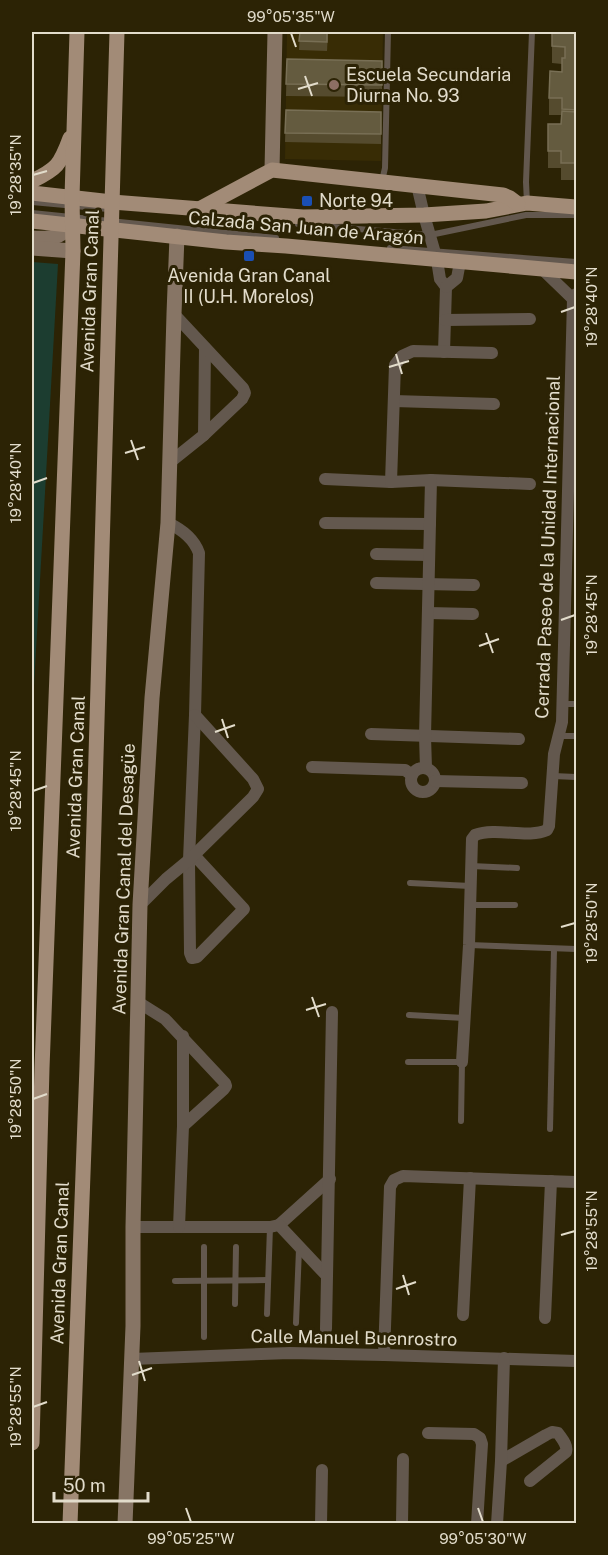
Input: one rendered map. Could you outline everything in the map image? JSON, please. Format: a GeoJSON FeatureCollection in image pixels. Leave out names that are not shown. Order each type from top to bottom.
{"type":"FeatureCollection","features":[{"type":"Feature","properties":{"kind":"main road","name":"Avenida Gran Canal"},"geometry":{"type":"LineString","coordinates":[[72,211],[77,32]]}},
{"type":"Feature","properties":{"kind":"main road","name":"Avenida Gran Canal"},"geometry":{"type":"LineString","coordinates":[[70,1524],[88,1054],[117,32]]}},
{"type":"Feature","properties":{"kind":"main road"},"geometry":{"type":"LineString","coordinates":[[32,181],[52,171],[64,156],[75,124]]}},
{"type":"Feature","properties":{"kind":"main road"},"geometry":{"type":"LineString","coordinates":[[199,210],[272,170],[503,195],[523,204]]}},
{"type":"Feature","properties":{"kind":"main road","name":"Calzada San Juan de Aragón"},"geometry":{"type":"LineString","coordinates":[[32,192],[72,211],[112,215],[177,236],[226,242],[436,256],[460,262],[576,272]]}},
{"type":"Feature","properties":{"kind":"main road","name":"Calzada San Juan de Aragón"},"geometry":{"type":"LineString","coordinates":[[32,220],[72,211],[112,215],[199,210],[303,217],[486,212],[523,204],[576,207]]}},
{"type":"Feature","properties":{"kind":"main road"},"geometry":{"type":"LineString","coordinates":[[32,1443],[43,1056],[73,251],[72,211]]}},
{"type":"Feature","properties":{"kind":"street"},"geometry":{"type":"LineString","coordinates":[[272,170],[275,32]]}},
{"type":"Feature","properties":{"kind":"street"},"geometry":{"type":"LineString","coordinates":[[417,185],[440,279],[446,291],[444,352]]}},
{"type":"Feature","properties":{"kind":"street"},"geometry":{"type":"LineString","coordinates":[[32,238],[50,239],[66,231],[72,211]]}},
{"type":"Feature","properties":{"kind":"street","name":"Avenida Gran Canal del Desagüe"},"geometry":{"type":"LineString","coordinates":[[125,1524],[132,1359],[140,905],[152,698],[168,523],[177,236]]}},
{"type":"Feature","properties":{"kind":"street"},"geometry":{"type":"LineString","coordinates":[[32,248],[73,251]]}},
{"type":"Feature","properties":{"kind":"street"},"geometry":{"type":"LineString","coordinates":[[446,291],[457,278],[460,262]]}},
{"type":"Feature","properties":{"kind":"street","name":"Cerrada Paseo de la Unidad Internacional"},"geometry":{"type":"LineString","coordinates":[[471,866],[471,844],[475,835],[486,832],[538,833],[547,830],[554,754],[562,722],[572,488],[575,296],[542,269]]}},
{"type":"Feature","properties":{"kind":"street"},"geometry":{"type":"LineString","coordinates":[[169,463],[204,435],[242,399],[245,393],[243,388],[174,314]]}},
{"type":"Feature","properties":{"kind":"street"},"geometry":{"type":"LineString","coordinates":[[445,320],[530,319]]}},
{"type":"Feature","properties":{"kind":"street"},"geometry":{"type":"LineString","coordinates":[[204,435],[205,348]]}},
{"type":"Feature","properties":{"kind":"street"},"geometry":{"type":"LineString","coordinates":[[391,482],[395,365],[398,360],[413,351],[492,353]]}},
{"type":"Feature","properties":{"kind":"street"},"geometry":{"type":"LineString","coordinates":[[394,401],[494,404]]}},
{"type":"Feature","properties":{"kind":"street"},"geometry":{"type":"LineString","coordinates":[[325,479],[530,484]]}},
{"type":"Feature","properties":{"kind":"street"},"geometry":{"type":"LineString","coordinates":[[426,768],[431,480]]}},
{"type":"Feature","properties":{"kind":"street"},"geometry":{"type":"LineString","coordinates":[[168,523],[180,529],[199,553],[191,857],[190,953],[192,958],[195,958],[244,909],[191,857]]}},
{"type":"Feature","properties":{"kind":"street"},"geometry":{"type":"LineString","coordinates":[[325,523],[430,524]]}},
{"type":"Feature","properties":{"kind":"street"},"geometry":{"type":"LineString","coordinates":[[376,554],[429,555]]}},
{"type":"Feature","properties":{"kind":"street"},"geometry":{"type":"LineString","coordinates":[[376,583],[474,585]]}},
{"type":"Feature","properties":{"kind":"street"},"geometry":{"type":"LineString","coordinates":[[428,613],[473,614]]}},
{"type":"Feature","properties":{"kind":"street"},"geometry":{"type":"LineString","coordinates":[[140,905],[256,794],[258,789],[253,779],[195,716]]}},
{"type":"Feature","properties":{"kind":"street"},"geometry":{"type":"LineString","coordinates":[[371,734],[519,739]]}},
{"type":"Feature","properties":{"kind":"street"},"geometry":{"type":"LineString","coordinates":[[312,767],[405,770],[412,774]]}},
{"type":"Feature","properties":{"kind":"street"},"geometry":{"type":"LineString","coordinates":[[426,768],[433,772],[435,780],[432,788],[420,791],[411,783],[412,774],[418,769],[426,768]]}},
{"type":"Feature","properties":{"kind":"street"},"geometry":{"type":"LineString","coordinates":[[435,780],[522,783]]}},
{"type":"Feature","properties":{"kind":"street"},"geometry":{"type":"LineString","coordinates":[[462,1062],[471,866]]}},
{"type":"Feature","properties":{"kind":"street"},"geometry":{"type":"LineString","coordinates":[[138,1002],[165,1018],[224,1080],[226,1086],[183,1126]]}},
{"type":"Feature","properties":{"kind":"street"},"geometry":{"type":"LineString","coordinates":[[326,1329],[332,1012]]}},
{"type":"Feature","properties":{"kind":"street"},"geometry":{"type":"LineString","coordinates":[[179,1227],[183,1126],[183,1036]]}},
{"type":"Feature","properties":{"kind":"street"},"geometry":{"type":"LineString","coordinates":[[384,1354],[390,1186],[394,1180],[403,1176],[576,1182]]}},
{"type":"Feature","properties":{"kind":"street"},"geometry":{"type":"LineString","coordinates":[[463,1315],[470,1178]]}},
{"type":"Feature","properties":{"kind":"street"},"geometry":{"type":"LineString","coordinates":[[275,1226],[330,1179]]}},
{"type":"Feature","properties":{"kind":"street"},"geometry":{"type":"LineString","coordinates":[[545,1318],[551,1182]]}},
{"type":"Feature","properties":{"kind":"street"},"geometry":{"type":"LineString","coordinates":[[133,1227],[275,1226],[300,1246],[326,1275]]}},
{"type":"Feature","properties":{"kind":"street","name":"Calle Manuel Buenrostro"},"geometry":{"type":"LineString","coordinates":[[132,1359],[290,1353],[576,1361]]}},
{"type":"Feature","properties":{"kind":"street"},"geometry":{"type":"LineString","coordinates":[[496,1524],[501,1461],[504,1358]]}},
{"type":"Feature","properties":{"kind":"street"},"geometry":{"type":"LineString","coordinates":[[501,1461],[552,1432],[558,1433],[565,1442],[566,1452],[530,1481]]}},
{"type":"Feature","properties":{"kind":"street"},"geometry":{"type":"LineString","coordinates":[[428,1433],[474,1434],[480,1438],[482,1443],[477,1524]]}},
{"type":"Feature","properties":{"kind":"street"},"geometry":{"type":"LineString","coordinates":[[402,1524],[403,1459]]}},
{"type":"Feature","properties":{"kind":"street"},"geometry":{"type":"LineString","coordinates":[[321,1524],[322,1470]]}},
{"type":"Feature","properties":{"kind":"lane"},"geometry":{"type":"LineString","coordinates":[[382,181],[385,168],[388,32]]}},
{"type":"Feature","properties":{"kind":"lane"},"geometry":{"type":"LineString","coordinates":[[523,204],[526,182],[532,32]]}},
{"type":"Feature","properties":{"kind":"lane"},"geometry":{"type":"LineString","coordinates":[[32,202],[72,211]]}},
{"type":"Feature","properties":{"kind":"lane"},"geometry":{"type":"LineString","coordinates":[[32,213],[72,211]]}},
{"type":"Feature","properties":{"kind":"lane"},"geometry":{"type":"LineString","coordinates":[[112,215],[271,222]]}},
{"type":"Feature","properties":{"kind":"lane"},"geometry":{"type":"LineString","coordinates":[[112,215],[436,256],[576,262]]}},
{"type":"Feature","properties":{"kind":"lane"},"geometry":{"type":"LineString","coordinates":[[294,224],[430,235],[526,215],[576,215]]}},
{"type":"Feature","properties":{"kind":"lane"},"geometry":{"type":"LineString","coordinates":[[563,704],[576,704]]}},
{"type":"Feature","properties":{"kind":"lane"},"geometry":{"type":"LineString","coordinates":[[559,736],[576,736]]}},
{"type":"Feature","properties":{"kind":"lane"},"geometry":{"type":"LineString","coordinates":[[553,776],[576,777]]}},
{"type":"Feature","properties":{"kind":"lane"},"geometry":{"type":"LineString","coordinates":[[471,866],[517,868]]}},
{"type":"Feature","properties":{"kind":"lane"},"geometry":{"type":"LineString","coordinates":[[410,883],[470,886]]}},
{"type":"Feature","properties":{"kind":"lane"},"geometry":{"type":"LineString","coordinates":[[470,905],[515,905]]}},
{"type":"Feature","properties":{"kind":"lane"},"geometry":{"type":"LineString","coordinates":[[469,945],[576,949]]}},
{"type":"Feature","properties":{"kind":"lane"},"geometry":{"type":"LineString","coordinates":[[550,1129],[554,949]]}},
{"type":"Feature","properties":{"kind":"lane"},"geometry":{"type":"LineString","coordinates":[[409,1015],[465,1018]]}},
{"type":"Feature","properties":{"kind":"lane"},"geometry":{"type":"LineString","coordinates":[[408,1062],[462,1062],[461,1121]]}},
{"type":"Feature","properties":{"kind":"lane"},"geometry":{"type":"LineString","coordinates":[[267,1314],[268,1280],[275,1226]]}},
{"type":"Feature","properties":{"kind":"lane"},"geometry":{"type":"LineString","coordinates":[[296,1323],[300,1246]]}},
{"type":"Feature","properties":{"kind":"lane"},"geometry":{"type":"LineString","coordinates":[[204,1247],[204,1337]]}},
{"type":"Feature","properties":{"kind":"lane"},"geometry":{"type":"LineString","coordinates":[[235,1304],[236,1247]]}},
{"type":"Feature","properties":{"kind":"lane"},"geometry":{"type":"LineString","coordinates":[[175,1281],[268,1280]]}},
{"type":"Feature","properties":{"kind":"shaded area","name":"Escuela Secundaria Diurna No. 93"},"geometry":{"type":"Polygon","coordinates":[[[287,32],[383,32],[381,161],[285,159],[287,32]]]}},
{"type":"Feature","properties":{"kind":"green space"},"geometry":{"type":"Polygon","coordinates":[[[32,262],[58,264],[32,721],[32,262]]]}},
{"type":"Feature","properties":{"kind":"building"},"geometry":{"type":"Polygon","coordinates":[[[300,32],[327,32],[327,42],[299,41],[300,32]]]}},
{"type":"Feature","properties":{"kind":"building"},"geometry":{"type":"Polygon","coordinates":[[[552,32],[576,32],[576,110],[562,109],[562,98],[549,98],[550,71],[562,72],[562,58],[565,58],[565,47],[552,46],[552,32]]]}},
{"type":"Feature","properties":{"kind":"building"},"geometry":{"type":"Polygon","coordinates":[[[287,59],[382,61],[382,85],[286,84],[287,59]]]}},
{"type":"Feature","properties":{"kind":"building"},"geometry":{"type":"Polygon","coordinates":[[[286,110],[381,112],[381,134],[285,133],[286,110]]]}},
{"type":"Feature","properties":{"kind":"building"},"geometry":{"type":"Polygon","coordinates":[[[562,111],[576,112],[576,163],[561,163],[561,151],[548,151],[548,124],[561,124],[562,111]]]}},
{"type":"Feature","properties":{"kind":"place","name":"Escuela Secundaria Diurna No. 93"},"geometry":{"type":"Point","coordinates":[334,85]}},
{"type":"Feature","properties":{"kind":"place","name":"Norte 94"},"geometry":{"type":"Point","coordinates":[307,201]}},
{"type":"Feature","properties":{"kind":"place","name":"Avenida Gran Canal II (U.H. Morelos)"},"geometry":{"type":"Point","coordinates":[249,256]}}]}
